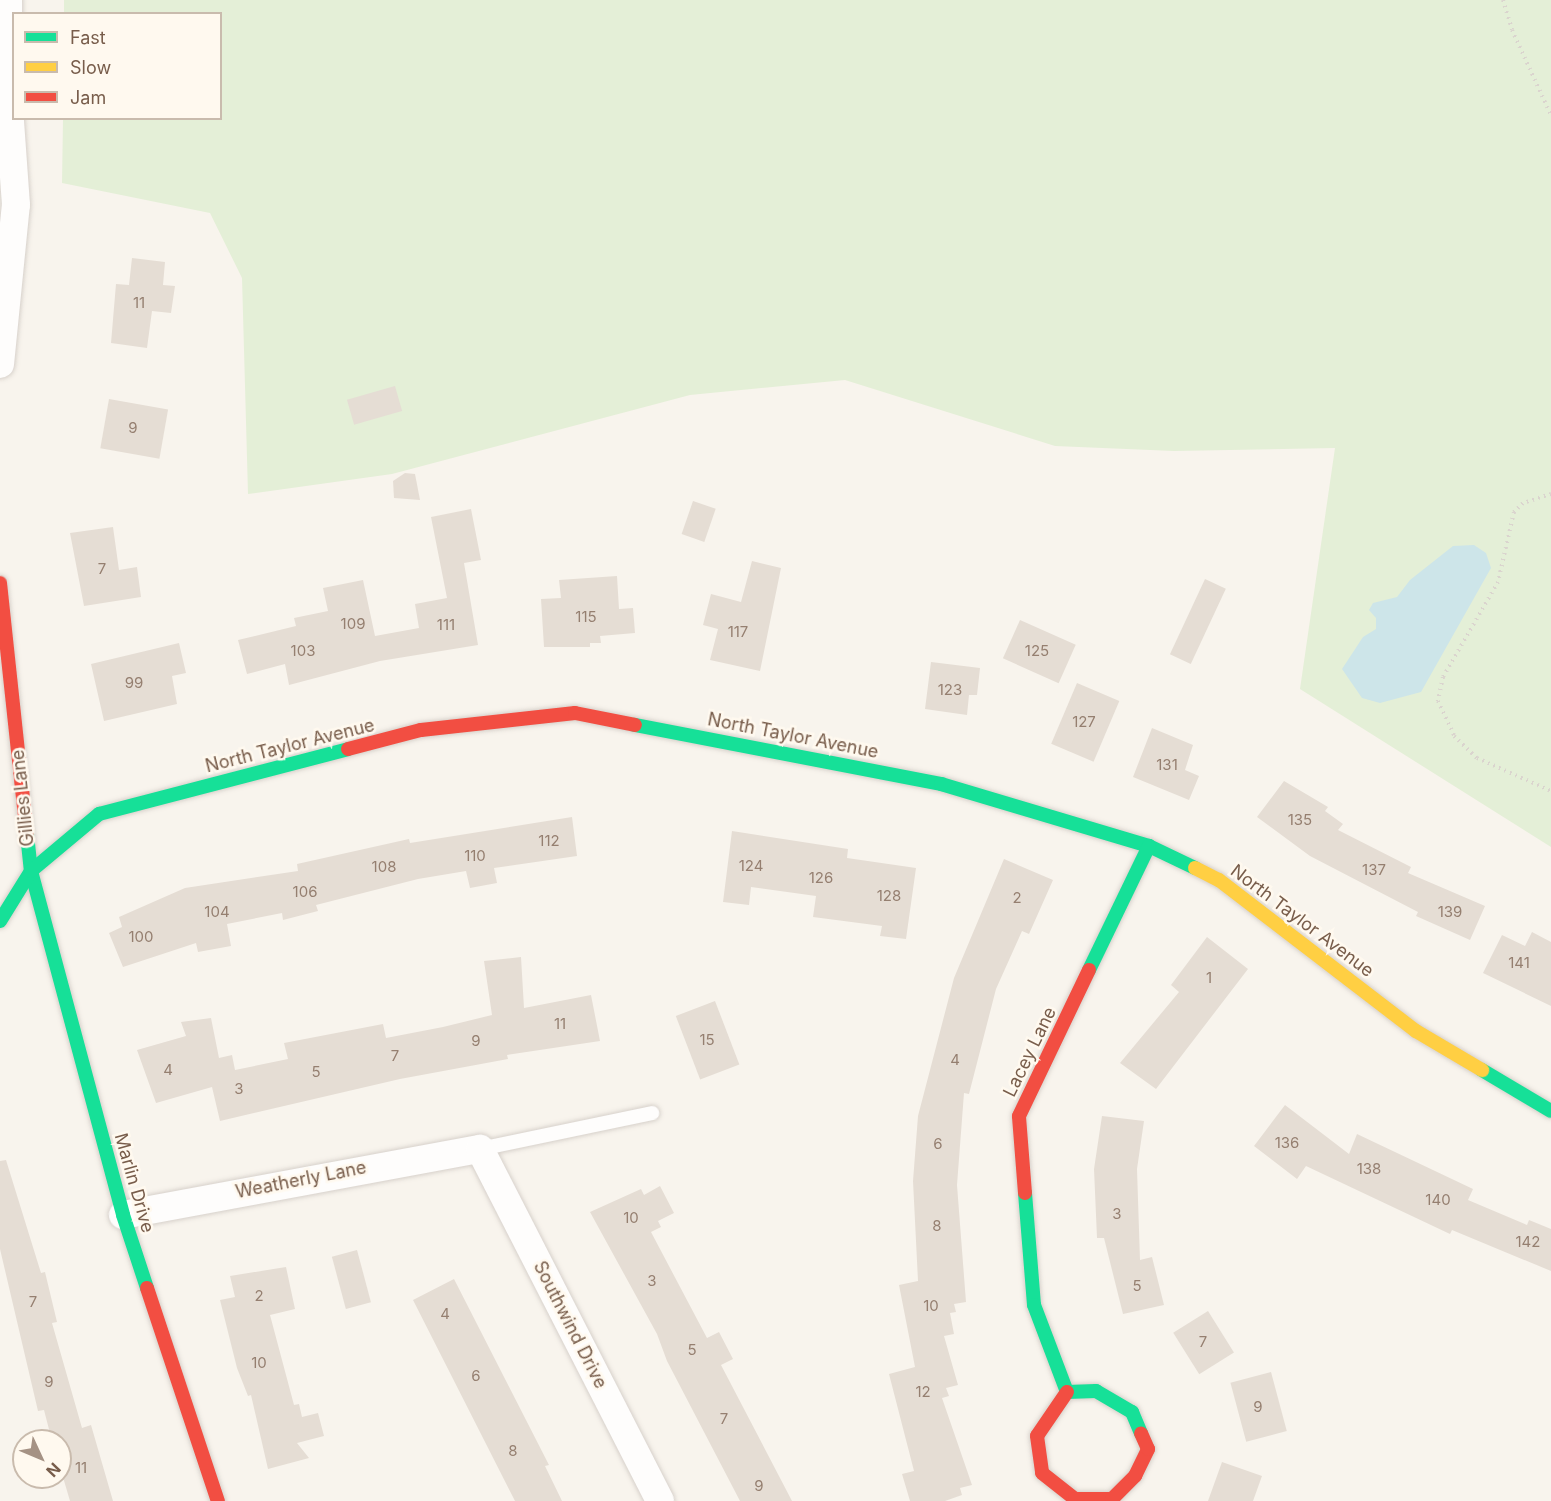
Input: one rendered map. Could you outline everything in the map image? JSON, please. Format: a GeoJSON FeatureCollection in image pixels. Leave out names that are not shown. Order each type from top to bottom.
{"type":"FeatureCollection","features":[{"type":"Feature","properties":{"kind":"street"},"geometry":{"type":"LineString","coordinates":[[0,364],[16,205],[8,94],[8,0]]}},
{"type":"Feature","properties":{"kind":"street","name":"Gillies Lane"},"geometry":{"type":"LineString","coordinates":[[0,583],[31,871]]}},
{"type":"Feature","properties":{"kind":"street","name":"North Taylor Avenue"},"geometry":{"type":"LineString","coordinates":[[0,921],[31,871],[99,814],[421,730],[575,713],[941,784],[1149,846],[1219,880],[1416,1031],[1551,1111]]}},
{"type":"Feature","properties":{"kind":"street","name":"Lacey Lane"},"geometry":{"type":"LineString","coordinates":[[1068,1392],[1034,1305],[1019,1116],[1149,846]]}},
{"type":"Feature","properties":{"kind":"street","name":"Marlin Drive"},"geometry":{"type":"LineString","coordinates":[[31,871],[123,1215],[218,1501]]}},
{"type":"Feature","properties":{"kind":"street","name":"Weatherly Lane"},"geometry":{"type":"LineString","coordinates":[[123,1215],[480,1149]]}},
{"type":"Feature","properties":{"kind":"street","name":"Southwind Drive"},"geometry":{"type":"LineString","coordinates":[[480,1149],[660,1501]]}},
{"type":"Feature","properties":{"kind":"street"},"geometry":{"type":"LineString","coordinates":[[1096,1391],[1132,1412],[1148,1449],[1135,1476],[1112,1499],[1075,1500],[1042,1473],[1038,1436],[1068,1392],[1096,1391]]}},
{"type":"Feature","properties":{"kind":"lane"},"geometry":{"type":"LineString","coordinates":[[480,1149],[651,1113]]}},
{"type":"Feature","properties":{"kind":"path"},"geometry":{"type":"LineString","coordinates":[[1503,0],[1512,30],[1551,115]]}},
{"type":"Feature","properties":{"kind":"path"},"geometry":{"type":"LineString","coordinates":[[1551,494],[1523,503],[1514,512],[1498,582],[1443,676],[1438,701],[1454,736],[1477,758],[1551,791]]}},
{"type":"Feature","properties":{"kind":"green space"},"geometry":{"type":"Polygon","coordinates":[[[64,0],[1551,0],[1551,847],[1300,689],[1335,448],[1174,451],[1055,446],[845,380],[690,395],[392,474],[248,494],[242,278],[210,213],[62,183],[63,120],[222,120],[222,12],[64,12],[64,0]]]}},
{"type":"Feature","properties":{"kind":"water"},"geometry":{"type":"Polygon","coordinates":[[[1474,545],[1486,553],[1491,568],[1421,692],[1380,703],[1362,698],[1342,669],[1363,637],[1376,629],[1376,618],[1369,610],[1373,603],[1397,597],[1410,580],[1453,546],[1474,545]]]}},
{"type":"Feature","properties":{"kind":"building"},"geometry":{"type":"Polygon","coordinates":[[[132,258],[165,262],[163,285],[175,286],[171,313],[152,311],[147,348],[111,343],[116,284],[129,285],[132,258]]]}},
{"type":"Feature","properties":{"kind":"building"},"geometry":{"type":"Polygon","coordinates":[[[395,386],[402,411],[354,425],[347,400],[395,386]]]}},
{"type":"Feature","properties":{"kind":"building"},"geometry":{"type":"Polygon","coordinates":[[[109,399],[168,409],[159,459],[100,448],[109,399]]]}},
{"type":"Feature","properties":{"kind":"building"},"geometry":{"type":"Polygon","coordinates":[[[405,473],[415,474],[420,500],[394,498],[393,481],[405,473]]]}},
{"type":"Feature","properties":{"kind":"building"},"geometry":{"type":"Polygon","coordinates":[[[693,501],[716,509],[704,542],[682,534],[693,501]]]}},
{"type":"Feature","properties":{"kind":"building"},"geometry":{"type":"Polygon","coordinates":[[[471,509],[481,560],[464,563],[478,645],[380,661],[289,685],[285,664],[247,674],[238,640],[296,626],[294,618],[328,611],[323,588],[363,580],[375,636],[419,628],[415,604],[447,598],[431,517],[471,509]]]}},
{"type":"Feature","properties":{"kind":"building"},"geometry":{"type":"Polygon","coordinates":[[[113,527],[119,570],[137,567],[141,597],[84,606],[70,533],[113,527]]]}},
{"type":"Feature","properties":{"kind":"building"},"geometry":{"type":"Polygon","coordinates":[[[752,561],[781,568],[760,671],[710,660],[718,629],[703,625],[711,594],[741,602],[752,561]]]}},
{"type":"Feature","properties":{"kind":"building"},"geometry":{"type":"Polygon","coordinates":[[[617,576],[619,609],[633,608],[635,633],[600,636],[601,643],[590,643],[590,647],[544,647],[541,599],[561,598],[559,580],[617,576]]]}},
{"type":"Feature","properties":{"kind":"building"},"geometry":{"type":"Polygon","coordinates":[[[1205,579],[1226,589],[1191,664],[1170,654],[1205,579]]]}},
{"type":"Feature","properties":{"kind":"building"},"geometry":{"type":"Polygon","coordinates":[[[1020,620],[1076,645],[1059,683],[1003,658],[1020,620]]]}},
{"type":"Feature","properties":{"kind":"building"},"geometry":{"type":"Polygon","coordinates":[[[179,643],[186,673],[172,676],[177,704],[104,721],[91,664],[179,643]]]}},
{"type":"Feature","properties":{"kind":"building"},"geometry":{"type":"Polygon","coordinates":[[[931,662],[980,668],[977,695],[969,695],[967,715],[925,709],[931,662]]]}},
{"type":"Feature","properties":{"kind":"building"},"geometry":{"type":"Polygon","coordinates":[[[1077,683],[1119,701],[1094,762],[1051,744],[1077,683]]]}},
{"type":"Feature","properties":{"kind":"building"},"geometry":{"type":"Polygon","coordinates":[[[1152,728],[1193,745],[1185,770],[1199,776],[1189,800],[1133,777],[1152,728]]]}},
{"type":"Feature","properties":{"kind":"building"},"geometry":{"type":"Polygon","coordinates":[[[1284,781],[1328,807],[1325,811],[1343,824],[1338,830],[1411,867],[1408,873],[1485,906],[1470,940],[1416,916],[1418,912],[1310,856],[1257,817],[1284,781]]]}},
{"type":"Feature","properties":{"kind":"building"},"geometry":{"type":"Polygon","coordinates":[[[572,817],[577,856],[494,868],[497,883],[470,888],[466,871],[418,879],[316,905],[318,911],[283,920],[282,913],[227,924],[231,946],[198,952],[196,943],[123,967],[109,933],[122,927],[119,917],[185,888],[298,871],[297,864],[409,839],[410,843],[572,817]]]}},
{"type":"Feature","properties":{"kind":"building"},"geometry":{"type":"Polygon","coordinates":[[[732,831],[848,849],[847,858],[916,868],[906,939],[880,936],[882,926],[813,917],[816,896],[751,887],[749,905],[723,902],[732,831]]]}},
{"type":"Feature","properties":{"kind":"building"},"geometry":{"type":"Polygon","coordinates":[[[1004,859],[1053,880],[1029,934],[1022,931],[996,989],[969,1094],[964,1093],[957,1185],[966,1302],[954,1304],[956,1312],[950,1313],[954,1334],[944,1336],[958,1385],[946,1388],[949,1396],[942,1398],[972,1485],[960,1488],[962,1495],[945,1501],[910,1501],[902,1474],[914,1471],[889,1374],[915,1367],[899,1285],[918,1281],[913,1181],[918,1116],[954,978],[1004,859]]]}},
{"type":"Feature","properties":{"kind":"building"},"geometry":{"type":"Polygon","coordinates":[[[1532,932],[1551,942],[1551,1006],[1483,973],[1502,935],[1525,946],[1532,932]]]}},
{"type":"Feature","properties":{"kind":"building"},"geometry":{"type":"Polygon","coordinates":[[[1207,937],[1248,969],[1156,1089],[1120,1063],[1179,992],[1171,985],[1207,937]]]}},
{"type":"Feature","properties":{"kind":"building"},"geometry":{"type":"Polygon","coordinates":[[[521,957],[524,1008],[591,995],[600,1041],[507,1055],[508,1059],[400,1079],[220,1121],[212,1087],[156,1103],[137,1050],[186,1036],[181,1022],[211,1018],[219,1058],[232,1055],[235,1070],[288,1059],[284,1043],[383,1024],[386,1038],[443,1027],[492,1015],[484,961],[521,957]]]}},
{"type":"Feature","properties":{"kind":"building"},"geometry":{"type":"Polygon","coordinates":[[[715,1001],[739,1064],[700,1080],[676,1016],[715,1001]]]}},
{"type":"Feature","properties":{"kind":"building"},"geometry":{"type":"Polygon","coordinates":[[[1285,1105],[1349,1154],[1357,1134],[1473,1189],[1468,1200],[1527,1225],[1529,1220],[1551,1229],[1551,1271],[1452,1230],[1450,1234],[1306,1166],[1297,1179],[1254,1146],[1285,1105]]]}},
{"type":"Feature","properties":{"kind":"building"},"geometry":{"type":"Polygon","coordinates":[[[1102,1116],[1144,1121],[1137,1169],[1140,1260],[1152,1257],[1164,1305],[1123,1314],[1104,1238],[1097,1238],[1094,1169],[1102,1116]]]}},
{"type":"Feature","properties":{"kind":"building"},"geometry":{"type":"Polygon","coordinates":[[[6,1160],[41,1273],[45,1272],[57,1322],[52,1323],[82,1428],[91,1425],[113,1501],[70,1501],[66,1489],[72,1489],[72,1429],[49,1429],[44,1410],[38,1411],[0,1249],[0,1161],[6,1160]]]}},
{"type":"Feature","properties":{"kind":"building"},"geometry":{"type":"Polygon","coordinates":[[[660,1186],[674,1213],[658,1221],[661,1227],[651,1232],[707,1338],[719,1332],[733,1359],[721,1365],[792,1501],[740,1501],[667,1361],[657,1334],[590,1212],[641,1189],[644,1195],[660,1186]]]}},
{"type":"Feature","properties":{"kind":"building"},"geometry":{"type":"Polygon","coordinates":[[[357,1250],[371,1302],[346,1309],[332,1257],[357,1250]]]}},
{"type":"Feature","properties":{"kind":"building"},"geometry":{"type":"Polygon","coordinates":[[[286,1267],[295,1309],[270,1315],[294,1405],[299,1404],[302,1417],[318,1413],[324,1436],[297,1443],[309,1458],[268,1469],[251,1395],[248,1396],[237,1368],[220,1300],[235,1297],[230,1276],[286,1267]]]}},
{"type":"Feature","properties":{"kind":"building"},"geometry":{"type":"Polygon","coordinates":[[[454,1279],[549,1465],[545,1466],[562,1501],[515,1501],[413,1300],[454,1279]]]}},
{"type":"Feature","properties":{"kind":"building"},"geometry":{"type":"Polygon","coordinates":[[[1208,1311],[1234,1353],[1199,1374],[1173,1333],[1208,1311]]]}},
{"type":"Feature","properties":{"kind":"building"},"geometry":{"type":"Polygon","coordinates":[[[1271,1372],[1287,1431],[1246,1442],[1230,1383],[1271,1372]]]}},
{"type":"Feature","properties":{"kind":"building"},"geometry":{"type":"Polygon","coordinates":[[[1222,1462],[1262,1476],[1253,1501],[1208,1501],[1222,1462]]]}},
{"type":"Feature","properties":{"kind":"traffic: fast"},"geometry":{"type":"LineString","coordinates":[[635,725],[941,784],[1149,846],[1195,868]]}},
{"type":"Feature","properties":{"kind":"traffic: fast"},"geometry":{"type":"LineString","coordinates":[[0,921],[31,871],[99,814],[348,749]]}},
{"type":"Feature","properties":{"kind":"traffic: fast"},"geometry":{"type":"LineString","coordinates":[[27,834],[31,871],[123,1215],[147,1288]]}},
{"type":"Feature","properties":{"kind":"traffic: fast"},"geometry":{"type":"LineString","coordinates":[[1089,970],[1149,846]]}},
{"type":"Feature","properties":{"kind":"traffic: fast"},"geometry":{"type":"LineString","coordinates":[[1482,1070],[1551,1111]]}},
{"type":"Feature","properties":{"kind":"traffic: fast"},"geometry":{"type":"LineString","coordinates":[[1025,1193],[1034,1305],[1067,1392],[1096,1391],[1132,1412],[1141,1433]]}},
{"type":"Feature","properties":{"kind":"traffic: slow"},"geometry":{"type":"LineString","coordinates":[[1195,868],[1219,880],[1416,1031],[1482,1070]]}},
{"type":"Feature","properties":{"kind":"traffic: jam"},"geometry":{"type":"LineString","coordinates":[[0,583],[27,834]]}},
{"type":"Feature","properties":{"kind":"traffic: jam"},"geometry":{"type":"LineString","coordinates":[[348,749],[421,730],[575,713],[635,725]]}},
{"type":"Feature","properties":{"kind":"traffic: jam"},"geometry":{"type":"LineString","coordinates":[[1025,1193],[1019,1116],[1089,970]]}},
{"type":"Feature","properties":{"kind":"traffic: jam"},"geometry":{"type":"LineString","coordinates":[[147,1288],[218,1501]]}},
{"type":"Feature","properties":{"kind":"traffic: jam"},"geometry":{"type":"LineString","coordinates":[[1067,1392],[1037,1436],[1042,1473],[1075,1499],[1112,1499],[1135,1476],[1148,1449],[1141,1433]]}}]}
